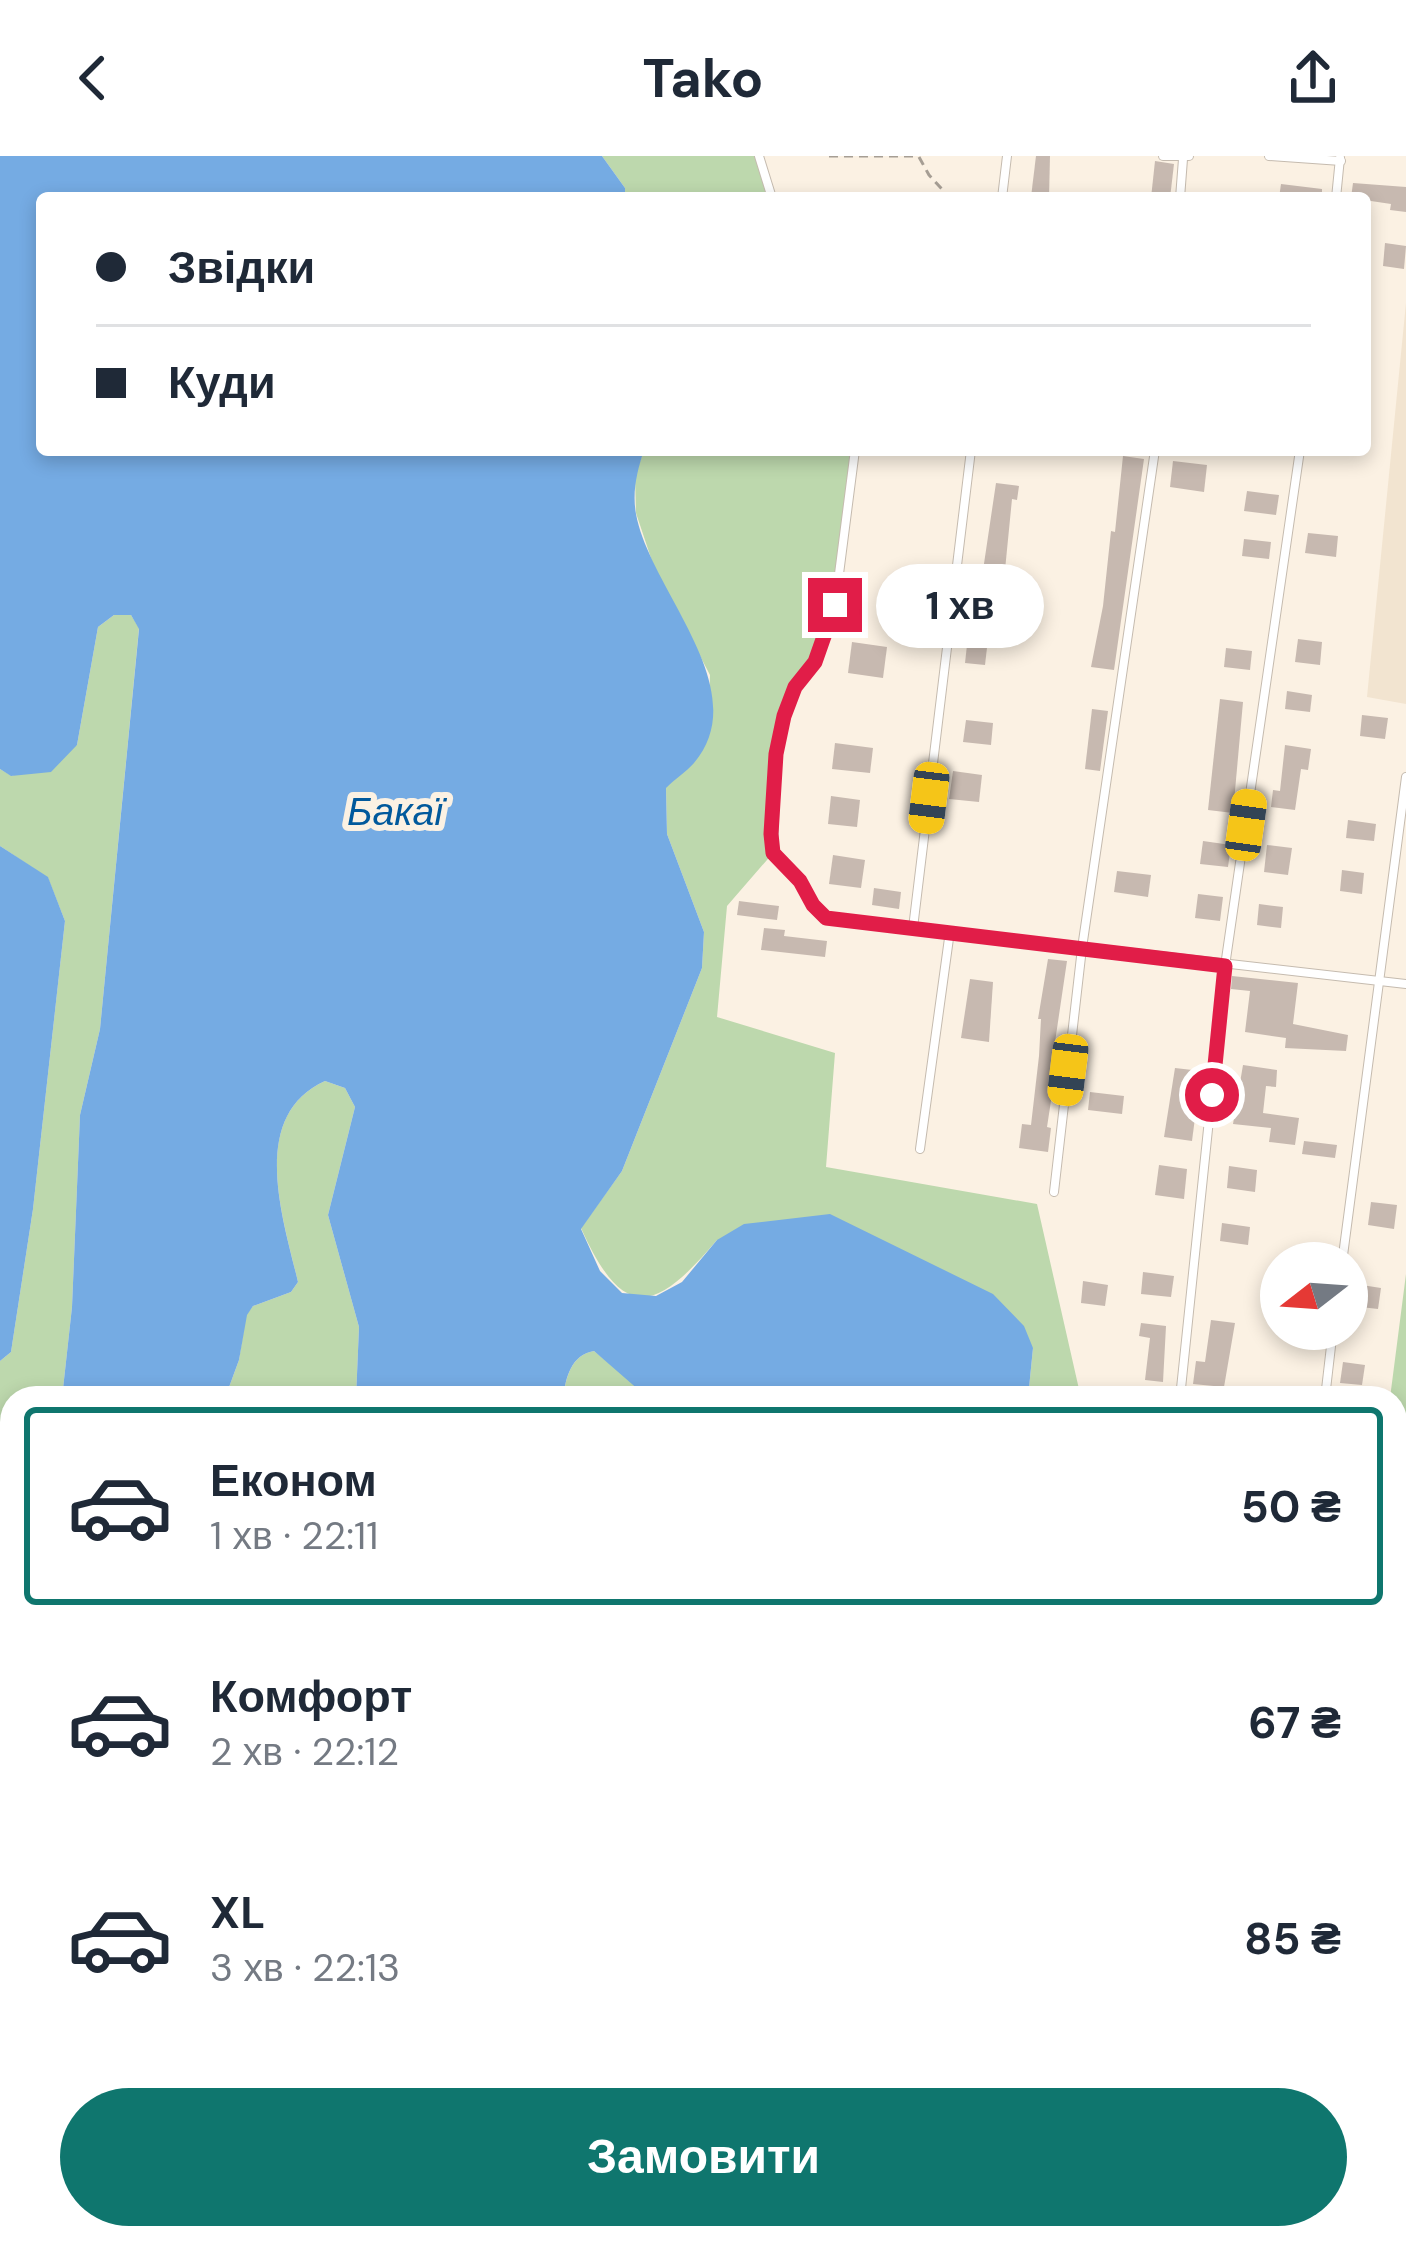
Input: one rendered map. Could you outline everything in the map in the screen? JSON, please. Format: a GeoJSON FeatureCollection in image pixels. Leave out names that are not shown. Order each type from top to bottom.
{"type":"FeatureCollection","features":[{"type":"Feature","properties":{"kind":"lane"},"geometry":{"type":"LineString","coordinates":[[759,156],[770,192]]}},
{"type":"Feature","properties":{"kind":"lane"},"geometry":{"type":"LineString","coordinates":[[1003,192],[1007,156]]}},
{"type":"Feature","properties":{"kind":"lane"},"geometry":{"type":"LineString","coordinates":[[1163,156],[1186,157],[1181,192]]}},
{"type":"Feature","properties":{"kind":"lane"},"geometry":{"type":"LineString","coordinates":[[1269,156],[1341,159],[1337,192]]}},
{"type":"Feature","properties":{"kind":"lane"},"geometry":{"type":"LineString","coordinates":[[854,456],[835,605],[815,662],[795,687],[776,754],[773,853],[826,918],[1406,983]]}},
{"type":"Feature","properties":{"kind":"lane"},"geometry":{"type":"LineString","coordinates":[[914,928],[970,456]]}},
{"type":"Feature","properties":{"kind":"lane"},"geometry":{"type":"LineString","coordinates":[[1054,1192],[1082,948],[1154,456]]}},
{"type":"Feature","properties":{"kind":"lane"},"geometry":{"type":"LineString","coordinates":[[1181,1386],[1225,966],[1299,456]]}},
{"type":"Feature","properties":{"kind":"lane"},"geometry":{"type":"LineString","coordinates":[[1345,1242],[1406,777]]}},
{"type":"Feature","properties":{"kind":"lane"},"geometry":{"type":"LineString","coordinates":[[920,1149],[950,931]]}},
{"type":"Feature","properties":{"kind":"lane"},"geometry":{"type":"LineString","coordinates":[[1326,1386],[1330,1350]]}},
{"type":"Feature","properties":{"kind":"path"},"geometry":{"type":"LineString","coordinates":[[829,156],[917,156],[944,192]]}},
{"type":"Feature","properties":{"kind":"shaded area"},"geometry":{"type":"Polygon","coordinates":[[[1406,303],[1406,704],[1367,697],[1406,303]]]}},
{"type":"Feature","properties":{"kind":"green space"},"geometry":{"type":"Polygon","coordinates":[[[602,156],[759,156],[770,192],[625,192],[602,156]]]}},
{"type":"Feature","properties":{"kind":"green space"},"geometry":{"type":"Polygon","coordinates":[[[642,456],[854,456],[835,605],[815,662],[795,687],[776,754],[773,853],[727,906],[717,1017],[835,1053],[826,1167],[1037,1204],[1078,1386],[1029,1386],[1033,1348],[717,1240],[676,1282],[658,1293],[642,1297],[627,1293],[597,1259],[581,1228],[622,1171],[702,968],[704,932],[667,834],[666,787],[694,762],[708,738],[710,675],[655,570],[636,513],[635,476],[642,456]]]}},
{"type":"Feature","properties":{"kind":"green space"},"geometry":{"type":"Polygon","coordinates":[[[114,615],[131,615],[139,628],[100,1029],[80,1115],[72,1307],[63,1386],[0,1386],[0,1361],[11,1352],[33,1209],[65,921],[48,878],[0,846],[0,769],[12,776],[77,745],[98,627],[114,615]]]}},
{"type":"Feature","properties":{"kind":"green space"},"geometry":{"type":"Polygon","coordinates":[[[325,1081],[345,1088],[355,1107],[328,1215],[359,1327],[357,1386],[229,1386],[246,1315],[253,1306],[291,1292],[298,1282],[277,1170],[286,1118],[301,1097],[325,1081]]]}},
{"type":"Feature","properties":{"kind":"green space"},"geometry":{"type":"Polygon","coordinates":[[[1406,1274],[1406,1386],[1392,1386],[1406,1274]]]}},
{"type":"Feature","properties":{"kind":"green space"},"geometry":{"type":"Polygon","coordinates":[[[594,1351],[637,1386],[566,1386],[575,1362],[594,1351]]]}},
{"type":"Feature","properties":{"kind":"water","name":"Бакаї"},"geometry":{"type":"Polygon","coordinates":[[[0,156],[602,156],[625,192],[36,192],[36,456],[642,456],[636,514],[645,544],[707,672],[713,704],[710,734],[694,763],[666,788],[667,834],[704,932],[702,968],[622,1171],[581,1229],[600,1271],[622,1293],[656,1296],[682,1282],[717,1240],[744,1224],[830,1214],[993,1294],[1024,1326],[1033,1348],[1029,1386],[634,1386],[594,1351],[575,1362],[566,1386],[357,1386],[359,1327],[328,1215],[355,1107],[345,1088],[325,1081],[301,1097],[286,1118],[279,1143],[280,1200],[298,1282],[291,1292],[253,1306],[247,1315],[229,1386],[63,1386],[72,1307],[80,1115],[100,1029],[139,629],[131,615],[114,615],[98,627],[77,745],[51,772],[11,776],[0,769],[0,156]]]}},
{"type":"Feature","properties":{"kind":"water"},"geometry":{"type":"Polygon","coordinates":[[[0,846],[48,877],[65,921],[33,1209],[11,1352],[0,1361],[0,846]]]}},
{"type":"Feature","properties":{"kind":"building"},"geometry":{"type":"Polygon","coordinates":[[[1036,156],[1050,156],[1049,192],[1032,192],[1036,156]]]}},
{"type":"Feature","properties":{"kind":"building"},"geometry":{"type":"Polygon","coordinates":[[[1155,161],[1174,164],[1171,192],[1152,192],[1155,161]]]}},
{"type":"Feature","properties":{"kind":"building"},"geometry":{"type":"Polygon","coordinates":[[[1353,183],[1406,187],[1406,212],[1371,201],[1371,192],[1352,192],[1353,183]]]}},
{"type":"Feature","properties":{"kind":"building"},"geometry":{"type":"Polygon","coordinates":[[[1281,184],[1322,189],[1322,192],[1280,192],[1281,184]]]}},
{"type":"Feature","properties":{"kind":"building"},"geometry":{"type":"Polygon","coordinates":[[[1385,243],[1406,246],[1404,269],[1383,266],[1385,243]]]}},
{"type":"Feature","properties":{"kind":"building"},"geometry":{"type":"Polygon","coordinates":[[[1123,456],[1144,459],[1114,670],[1091,667],[1123,456]]]}},
{"type":"Feature","properties":{"kind":"building"},"geometry":{"type":"Polygon","coordinates":[[[1173,461],[1207,465],[1204,492],[1170,487],[1173,461]]]}},
{"type":"Feature","properties":{"kind":"building"},"geometry":{"type":"Polygon","coordinates":[[[996,483],[1019,486],[1017,500],[1012,499],[1005,570],[997,569],[993,606],[978,604],[996,483]]]}},
{"type":"Feature","properties":{"kind":"building"},"geometry":{"type":"Polygon","coordinates":[[[1247,491],[1279,495],[1276,515],[1244,511],[1247,491]]]}},
{"type":"Feature","properties":{"kind":"building"},"geometry":{"type":"Polygon","coordinates":[[[1308,533],[1338,536],[1336,557],[1305,553],[1308,533]]]}},
{"type":"Feature","properties":{"kind":"building"},"geometry":{"type":"Polygon","coordinates":[[[1244,539],[1271,542],[1269,559],[1242,556],[1244,539]]]}},
{"type":"Feature","properties":{"kind":"building"},"geometry":{"type":"Polygon","coordinates":[[[968,636],[988,639],[985,665],[965,663],[968,636]]]}},
{"type":"Feature","properties":{"kind":"building"},"geometry":{"type":"Polygon","coordinates":[[[1298,639],[1322,642],[1320,665],[1295,662],[1298,639]]]}},
{"type":"Feature","properties":{"kind":"building"},"geometry":{"type":"Polygon","coordinates":[[[852,642],[887,647],[883,678],[848,673],[852,642]]]}},
{"type":"Feature","properties":{"kind":"building"},"geometry":{"type":"Polygon","coordinates":[[[1226,648],[1252,651],[1250,670],[1224,667],[1226,648]]]}},
{"type":"Feature","properties":{"kind":"building"},"geometry":{"type":"Polygon","coordinates":[[[1287,691],[1312,695],[1310,712],[1285,709],[1287,691]]]}},
{"type":"Feature","properties":{"kind":"building"},"geometry":{"type":"Polygon","coordinates":[[[1220,699],[1243,702],[1233,813],[1208,810],[1220,699]]]}},
{"type":"Feature","properties":{"kind":"building"},"geometry":{"type":"Polygon","coordinates":[[[1092,709],[1108,711],[1100,771],[1085,769],[1092,709]]]}},
{"type":"Feature","properties":{"kind":"building"},"geometry":{"type":"Polygon","coordinates":[[[1362,715],[1388,718],[1385,739],[1360,736],[1362,715]]]}},
{"type":"Feature","properties":{"kind":"building"},"geometry":{"type":"Polygon","coordinates":[[[966,720],[993,723],[991,745],[963,742],[966,720]]]}},
{"type":"Feature","properties":{"kind":"building"},"geometry":{"type":"Polygon","coordinates":[[[835,743],[873,748],[870,773],[832,769],[835,743]]]}},
{"type":"Feature","properties":{"kind":"building"},"geometry":{"type":"Polygon","coordinates":[[[1285,745],[1311,749],[1308,770],[1301,769],[1295,810],[1271,807],[1273,790],[1280,791],[1285,745]]]}},
{"type":"Feature","properties":{"kind":"building"},"geometry":{"type":"Polygon","coordinates":[[[953,771],[982,775],[979,802],[949,799],[953,771]]]}},
{"type":"Feature","properties":{"kind":"building"},"geometry":{"type":"Polygon","coordinates":[[[831,796],[860,800],[857,827],[828,824],[831,796]]]}},
{"type":"Feature","properties":{"kind":"building"},"geometry":{"type":"Polygon","coordinates":[[[1348,820],[1376,824],[1374,841],[1346,838],[1348,820]]]}},
{"type":"Feature","properties":{"kind":"building"},"geometry":{"type":"Polygon","coordinates":[[[1203,841],[1231,845],[1228,867],[1200,864],[1203,841]]]}},
{"type":"Feature","properties":{"kind":"building"},"geometry":{"type":"Polygon","coordinates":[[[1267,845],[1292,848],[1288,875],[1264,872],[1267,845]]]}},
{"type":"Feature","properties":{"kind":"building"},"geometry":{"type":"Polygon","coordinates":[[[833,855],[865,860],[861,888],[829,884],[833,855]]]}},
{"type":"Feature","properties":{"kind":"building"},"geometry":{"type":"Polygon","coordinates":[[[1342,870],[1364,873],[1362,894],[1340,891],[1342,870]]]}},
{"type":"Feature","properties":{"kind":"building"},"geometry":{"type":"Polygon","coordinates":[[[1117,871],[1151,875],[1148,897],[1114,892],[1117,871]]]}},
{"type":"Feature","properties":{"kind":"building"},"geometry":{"type":"Polygon","coordinates":[[[874,888],[901,892],[899,909],[872,905],[874,888]]]}},
{"type":"Feature","properties":{"kind":"building"},"geometry":{"type":"Polygon","coordinates":[[[1198,894],[1223,897],[1220,921],[1195,918],[1198,894]]]}},
{"type":"Feature","properties":{"kind":"building"},"geometry":{"type":"Polygon","coordinates":[[[739,901],[779,906],[777,920],[737,915],[739,901]]]}},
{"type":"Feature","properties":{"kind":"building"},"geometry":{"type":"Polygon","coordinates":[[[1259,904],[1283,907],[1281,928],[1257,925],[1259,904]]]}},
{"type":"Feature","properties":{"kind":"building"},"geometry":{"type":"Polygon","coordinates":[[[764,928],[785,930],[784,936],[827,941],[825,957],[761,950],[764,928]]]}},
{"type":"Feature","properties":{"kind":"building"},"geometry":{"type":"Polygon","coordinates":[[[1048,959],[1067,961],[1055,1042],[1060,1042],[1047,1127],[1051,1128],[1048,1152],[1019,1148],[1022,1124],[1031,1125],[1038,1019],[1048,959]]]}},
{"type":"Feature","properties":{"kind":"building"},"geometry":{"type":"Polygon","coordinates":[[[1232,976],[1298,983],[1293,1024],[1348,1035],[1346,1051],[1285,1048],[1286,1038],[1245,1032],[1250,991],[1231,989],[1232,976]]]}},
{"type":"Feature","properties":{"kind":"building"},"geometry":{"type":"Polygon","coordinates":[[[970,979],[993,982],[989,1042],[961,1038],[970,979]]]}},
{"type":"Feature","properties":{"kind":"building"},"geometry":{"type":"Polygon","coordinates":[[[1243,1065],[1277,1070],[1276,1087],[1266,1086],[1263,1113],[1299,1118],[1295,1145],[1269,1142],[1271,1128],[1233,1124],[1243,1065]]]}},
{"type":"Feature","properties":{"kind":"building"},"geometry":{"type":"Polygon","coordinates":[[[1175,1068],[1201,1071],[1192,1141],[1164,1137],[1175,1068]]]}},
{"type":"Feature","properties":{"kind":"building"},"geometry":{"type":"Polygon","coordinates":[[[1090,1092],[1124,1096],[1122,1114],[1088,1110],[1090,1092]]]}},
{"type":"Feature","properties":{"kind":"building"},"geometry":{"type":"Polygon","coordinates":[[[1304,1141],[1337,1145],[1335,1158],[1302,1154],[1304,1141]]]}},
{"type":"Feature","properties":{"kind":"building"},"geometry":{"type":"Polygon","coordinates":[[[1159,1165],[1187,1169],[1184,1199],[1155,1195],[1159,1165]]]}},
{"type":"Feature","properties":{"kind":"building"},"geometry":{"type":"Polygon","coordinates":[[[1229,1166],[1257,1170],[1255,1192],[1227,1188],[1229,1166]]]}},
{"type":"Feature","properties":{"kind":"building"},"geometry":{"type":"Polygon","coordinates":[[[1371,1202],[1397,1205],[1394,1229],[1368,1225],[1371,1202]]]}},
{"type":"Feature","properties":{"kind":"building"},"geometry":{"type":"Polygon","coordinates":[[[1222,1223],[1250,1227],[1248,1245],[1220,1241],[1222,1223]]]}},
{"type":"Feature","properties":{"kind":"building"},"geometry":{"type":"Polygon","coordinates":[[[1143,1272],[1174,1276],[1171,1297],[1141,1294],[1143,1272]]]}},
{"type":"Feature","properties":{"kind":"building"},"geometry":{"type":"Polygon","coordinates":[[[1083,1281],[1108,1285],[1105,1306],[1081,1303],[1083,1281]]]}},
{"type":"Feature","properties":{"kind":"building"},"geometry":{"type":"Polygon","coordinates":[[[1368,1286],[1381,1288],[1378,1309],[1368,1308],[1368,1286]]]}},
{"type":"Feature","properties":{"kind":"building"},"geometry":{"type":"Polygon","coordinates":[[[1211,1320],[1235,1323],[1224,1386],[1193,1384],[1196,1361],[1205,1362],[1211,1320]]]}},
{"type":"Feature","properties":{"kind":"building"},"geometry":{"type":"Polygon","coordinates":[[[1141,1323],[1166,1326],[1163,1382],[1145,1380],[1150,1338],[1139,1336],[1141,1323]]]}},
{"type":"Feature","properties":{"kind":"building"},"geometry":{"type":"Polygon","coordinates":[[[1343,1362],[1365,1365],[1362,1385],[1340,1383],[1343,1362]]]}},
{"type":"Feature","properties":{"kind":"route"},"geometry":{"type":"LineString","coordinates":[[835,605],[815,662],[795,687],[784,716],[776,754],[771,834],[773,853],[800,881],[818,913],[826,918],[1225,966],[1212,1095]]}}]}
